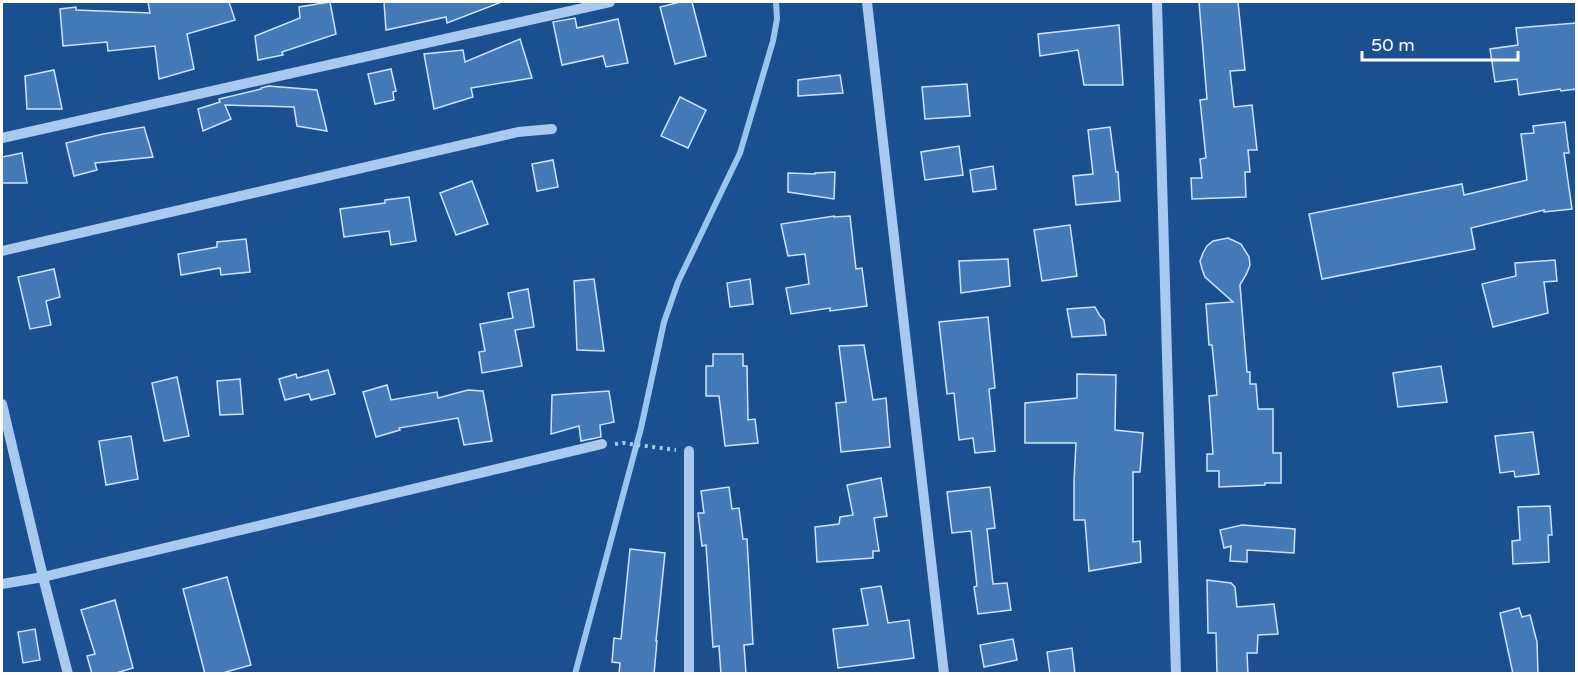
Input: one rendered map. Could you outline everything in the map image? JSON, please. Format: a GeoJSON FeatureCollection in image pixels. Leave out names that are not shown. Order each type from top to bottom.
{"type":"FeatureCollection","features":[{"type":"Feature","properties":{"kind":"street"},"geometry":{"type":"LineString","coordinates":[[2,138],[595,3],[610,2]]}},
{"type":"Feature","properties":{"kind":"street"},"geometry":{"type":"LineString","coordinates":[[867,2],[944,674]]}},
{"type":"Feature","properties":{"kind":"street"},"geometry":{"type":"LineString","coordinates":[[1157,2],[1176,674]]}},
{"type":"Feature","properties":{"kind":"street"},"geometry":{"type":"LineString","coordinates":[[2,251],[518,132],[552,129]]}},
{"type":"Feature","properties":{"kind":"street"},"geometry":{"type":"LineString","coordinates":[[2,404],[68,674]]}},
{"type":"Feature","properties":{"kind":"street"},"geometry":{"type":"LineString","coordinates":[[2,584],[43,577],[602,444]]}},
{"type":"Feature","properties":{"kind":"street"},"geometry":{"type":"LineString","coordinates":[[688,451],[688,674]]}},
{"type":"Feature","properties":{"kind":"path"},"geometry":{"type":"LineString","coordinates":[[623,443],[656,447]]}},
{"type":"Feature","properties":{"kind":"building"},"geometry":{"type":"Polygon","coordinates":[[[148,2],[229,2],[235,20],[187,34],[194,69],[159,79],[155,46],[108,51],[107,42],[63,46],[60,9],[76,7],[76,10],[150,13],[148,2]]]}},
{"type":"Feature","properties":{"kind":"building"},"geometry":{"type":"Polygon","coordinates":[[[330,2],[336,34],[282,52],[283,55],[258,60],[255,36],[300,18],[299,7],[330,2]]]}},
{"type":"Feature","properties":{"kind":"building"},"geometry":{"type":"Polygon","coordinates":[[[384,2],[499,3],[447,23],[446,17],[386,30],[384,2]]]}},
{"type":"Feature","properties":{"kind":"building"},"geometry":{"type":"Polygon","coordinates":[[[680,2],[692,2],[706,56],[675,64],[660,7],[680,2]]]}},
{"type":"Feature","properties":{"kind":"building"},"geometry":{"type":"Polygon","coordinates":[[[1199,2],[1238,2],[1245,70],[1230,71],[1234,107],[1252,105],[1257,150],[1248,150],[1250,172],[1245,172],[1246,197],[1192,199],[1191,178],[1202,178],[1200,159],[1206,158],[1200,100],[1207,99],[1199,2]]]}},
{"type":"Feature","properties":{"kind":"building"},"geometry":{"type":"Polygon","coordinates":[[[575,18],[577,28],[618,19],[628,63],[606,67],[603,56],[562,65],[553,22],[575,18]]]}},
{"type":"Feature","properties":{"kind":"building"},"geometry":{"type":"Polygon","coordinates":[[[1576,23],[1576,89],[1519,95],[1517,79],[1495,82],[1490,49],[1518,45],[1516,28],[1576,23]]]}},
{"type":"Feature","properties":{"kind":"building"},"geometry":{"type":"Polygon","coordinates":[[[1119,25],[1123,85],[1084,85],[1078,50],[1040,56],[1038,34],[1119,25]]]}},
{"type":"Feature","properties":{"kind":"building"},"geometry":{"type":"Polygon","coordinates":[[[520,39],[532,78],[471,88],[473,97],[434,109],[424,54],[463,50],[465,62],[520,39]]]}},
{"type":"Feature","properties":{"kind":"building"},"geometry":{"type":"Polygon","coordinates":[[[391,69],[396,91],[393,92],[394,100],[375,104],[368,74],[391,69]]]}},
{"type":"Feature","properties":{"kind":"building"},"geometry":{"type":"Polygon","coordinates":[[[54,70],[62,109],[27,109],[25,76],[54,70]]]}},
{"type":"Feature","properties":{"kind":"building"},"geometry":{"type":"Polygon","coordinates":[[[840,75],[843,93],[798,96],[798,80],[840,75]]]}},
{"type":"Feature","properties":{"kind":"building"},"geometry":{"type":"Polygon","coordinates":[[[967,84],[970,116],[925,119],[922,87],[967,84]]]}},
{"type":"Feature","properties":{"kind":"building"},"geometry":{"type":"Polygon","coordinates":[[[269,86],[317,90],[327,131],[297,126],[294,107],[225,105],[231,119],[203,131],[198,109],[220,102],[219,99],[269,86]]]}},
{"type":"Feature","properties":{"kind":"building"},"geometry":{"type":"Polygon","coordinates":[[[680,97],[706,110],[688,148],[661,136],[680,97]]]}},
{"type":"Feature","properties":{"kind":"building"},"geometry":{"type":"Polygon","coordinates":[[[1565,122],[1569,153],[1564,153],[1572,209],[1544,212],[1544,210],[1471,228],[1475,249],[1322,279],[1309,214],[1462,184],[1464,195],[1527,180],[1521,134],[1534,133],[1533,126],[1565,122]]]}},
{"type":"Feature","properties":{"kind":"building"},"geometry":{"type":"Polygon","coordinates":[[[144,127],[153,157],[95,163],[97,170],[74,176],[66,143],[144,127]]]}},
{"type":"Feature","properties":{"kind":"building"},"geometry":{"type":"Polygon","coordinates":[[[1110,127],[1116,172],[1118,172],[1120,201],[1076,205],[1073,176],[1093,174],[1088,130],[1110,127]]]}},
{"type":"Feature","properties":{"kind":"building"},"geometry":{"type":"Polygon","coordinates":[[[959,146],[963,175],[925,180],[921,152],[959,146]]]}},
{"type":"Feature","properties":{"kind":"building"},"geometry":{"type":"Polygon","coordinates":[[[22,153],[27,183],[2,183],[2,157],[22,153]]]}},
{"type":"Feature","properties":{"kind":"building"},"geometry":{"type":"Polygon","coordinates":[[[553,160],[558,187],[537,191],[532,164],[553,160]]]}},
{"type":"Feature","properties":{"kind":"building"},"geometry":{"type":"Polygon","coordinates":[[[993,166],[996,189],[973,192],[970,170],[993,166]]]}},
{"type":"Feature","properties":{"kind":"building"},"geometry":{"type":"Polygon","coordinates":[[[835,172],[834,199],[788,192],[788,173],[835,172]]]}},
{"type":"Feature","properties":{"kind":"building"},"geometry":{"type":"Polygon","coordinates":[[[472,181],[488,224],[456,235],[440,193],[472,181]]]}},
{"type":"Feature","properties":{"kind":"building"},"geometry":{"type":"Polygon","coordinates":[[[409,197],[416,241],[391,245],[389,231],[344,237],[340,209],[409,197]]]}},
{"type":"Feature","properties":{"kind":"building"},"geometry":{"type":"Polygon","coordinates":[[[834,216],[850,216],[856,269],[862,268],[867,306],[830,311],[830,308],[791,314],[786,288],[809,284],[805,254],[788,256],[781,224],[834,216]]]}},
{"type":"Feature","properties":{"kind":"building"},"geometry":{"type":"Polygon","coordinates":[[[1070,225],[1077,276],[1042,281],[1034,230],[1070,225]]]}},
{"type":"Feature","properties":{"kind":"building"},"geometry":{"type":"Polygon","coordinates":[[[1228,238],[1241,244],[1249,257],[1250,265],[1240,285],[1247,372],[1250,372],[1250,384],[1256,384],[1258,409],[1273,409],[1273,453],[1281,453],[1281,483],[1219,487],[1219,471],[1207,471],[1207,454],[1213,454],[1209,396],[1217,395],[1212,345],[1209,345],[1206,304],[1233,302],[1205,277],[1200,261],[1207,246],[1213,241],[1228,238]]]}},
{"type":"Feature","properties":{"kind":"building"},"geometry":{"type":"Polygon","coordinates":[[[246,239],[250,272],[221,275],[220,268],[181,275],[178,254],[217,247],[217,242],[246,239]]]}},
{"type":"Feature","properties":{"kind":"building"},"geometry":{"type":"Polygon","coordinates":[[[1008,259],[1010,286],[961,293],[959,261],[1008,259]]]}},
{"type":"Feature","properties":{"kind":"building"},"geometry":{"type":"Polygon","coordinates":[[[1555,260],[1557,281],[1544,282],[1548,313],[1493,327],[1482,284],[1516,276],[1515,263],[1555,260]]]}},
{"type":"Feature","properties":{"kind":"building"},"geometry":{"type":"Polygon","coordinates":[[[54,269],[60,297],[46,301],[51,325],[30,329],[18,277],[54,269]]]}},
{"type":"Feature","properties":{"kind":"building"},"geometry":{"type":"Polygon","coordinates":[[[594,279],[604,351],[577,350],[574,281],[594,279]]]}},
{"type":"Feature","properties":{"kind":"building"},"geometry":{"type":"Polygon","coordinates":[[[750,279],[753,304],[730,307],[727,283],[750,279]]]}},
{"type":"Feature","properties":{"kind":"building"},"geometry":{"type":"Polygon","coordinates":[[[528,289],[534,327],[515,330],[522,366],[482,373],[479,352],[485,351],[480,324],[513,318],[508,293],[528,289]]]}},
{"type":"Feature","properties":{"kind":"building"},"geometry":{"type":"Polygon","coordinates":[[[1095,307],[1104,320],[1106,335],[1072,337],[1067,309],[1095,307]]]}},
{"type":"Feature","properties":{"kind":"building"},"geometry":{"type":"Polygon","coordinates":[[[988,317],[995,388],[989,389],[995,451],[975,453],[973,438],[959,440],[954,393],[947,394],[939,322],[988,317]]]}},
{"type":"Feature","properties":{"kind":"building"},"geometry":{"type":"Polygon","coordinates":[[[864,345],[873,400],[886,398],[890,447],[841,452],[836,403],[846,402],[839,346],[864,345]]]}},
{"type":"Feature","properties":{"kind":"building"},"geometry":{"type":"Polygon","coordinates":[[[713,354],[743,354],[743,366],[747,366],[748,420],[755,419],[758,443],[725,446],[719,396],[706,396],[706,366],[713,366],[713,354]]]}},
{"type":"Feature","properties":{"kind":"building"},"geometry":{"type":"Polygon","coordinates":[[[1441,366],[1447,402],[1398,407],[1393,373],[1441,366]]]}},
{"type":"Feature","properties":{"kind":"building"},"geometry":{"type":"Polygon","coordinates":[[[328,370],[335,394],[311,400],[309,394],[285,400],[279,379],[296,374],[297,378],[328,370]]]}},
{"type":"Feature","properties":{"kind":"building"},"geometry":{"type":"Polygon","coordinates":[[[1077,374],[1116,375],[1115,430],[1143,433],[1140,472],[1133,472],[1133,542],[1140,541],[1141,562],[1089,571],[1085,520],[1074,520],[1076,443],[1025,443],[1025,403],[1077,398],[1077,374]]]}},
{"type":"Feature","properties":{"kind":"building"},"geometry":{"type":"Polygon","coordinates":[[[177,377],[189,436],[164,441],[152,383],[177,377]]]}},
{"type":"Feature","properties":{"kind":"building"},"geometry":{"type":"Polygon","coordinates":[[[240,379],[243,414],[220,415],[217,381],[240,379]]]}},
{"type":"Feature","properties":{"kind":"building"},"geometry":{"type":"Polygon","coordinates":[[[387,385],[391,400],[437,392],[438,398],[468,390],[483,391],[492,441],[464,445],[458,418],[399,428],[400,430],[376,437],[363,392],[387,385]]]}},
{"type":"Feature","properties":{"kind":"building"},"geometry":{"type":"Polygon","coordinates":[[[609,391],[614,422],[600,425],[601,437],[581,441],[579,426],[551,434],[552,395],[609,391]]]}},
{"type":"Feature","properties":{"kind":"building"},"geometry":{"type":"Polygon","coordinates":[[[1533,432],[1539,474],[1515,477],[1514,471],[1500,473],[1495,436],[1533,432]]]}},
{"type":"Feature","properties":{"kind":"building"},"geometry":{"type":"Polygon","coordinates":[[[131,436],[138,479],[106,485],[99,441],[131,436]]]}},
{"type":"Feature","properties":{"kind":"building"},"geometry":{"type":"Polygon","coordinates":[[[881,478],[887,516],[874,518],[879,551],[873,551],[873,558],[817,562],[815,527],[839,524],[840,517],[853,515],[847,485],[881,478]]]}},
{"type":"Feature","properties":{"kind":"building"},"geometry":{"type":"Polygon","coordinates":[[[729,487],[732,509],[739,508],[743,539],[747,539],[753,644],[744,645],[746,674],[721,674],[719,646],[713,647],[706,545],[702,546],[698,513],[704,513],[701,491],[729,487]]]}},
{"type":"Feature","properties":{"kind":"building"},"geometry":{"type":"Polygon","coordinates":[[[990,487],[995,528],[987,529],[993,584],[1007,583],[1011,610],[978,614],[971,531],[952,533],[947,492],[990,487]]]}},
{"type":"Feature","properties":{"kind":"building"},"geometry":{"type":"Polygon","coordinates":[[[1550,506],[1552,535],[1548,535],[1549,562],[1513,564],[1512,541],[1520,540],[1518,507],[1550,506]]]}},
{"type":"Feature","properties":{"kind":"building"},"geometry":{"type":"Polygon","coordinates":[[[1242,525],[1295,529],[1294,553],[1247,550],[1247,562],[1230,561],[1231,546],[1224,548],[1220,530],[1242,525]]]}},
{"type":"Feature","properties":{"kind":"building"},"geometry":{"type":"Polygon","coordinates":[[[630,549],[665,553],[654,674],[619,674],[620,663],[612,662],[614,638],[621,639],[630,549]]]}},
{"type":"Feature","properties":{"kind":"building"},"geometry":{"type":"Polygon","coordinates":[[[227,577],[251,665],[219,674],[205,674],[183,589],[227,577]]]}},
{"type":"Feature","properties":{"kind":"building"},"geometry":{"type":"Polygon","coordinates":[[[1207,580],[1231,583],[1235,587],[1237,607],[1274,604],[1278,634],[1258,635],[1257,653],[1247,653],[1248,674],[1217,674],[1216,633],[1208,633],[1207,580]]]}},
{"type":"Feature","properties":{"kind":"building"},"geometry":{"type":"Polygon","coordinates":[[[881,586],[888,623],[909,620],[914,658],[838,668],[833,629],[868,625],[861,589],[881,586]]]}},
{"type":"Feature","properties":{"kind":"building"},"geometry":{"type":"Polygon","coordinates":[[[115,600],[133,668],[113,674],[92,674],[87,656],[95,654],[81,610],[115,600]]]}},
{"type":"Feature","properties":{"kind":"building"},"geometry":{"type":"Polygon","coordinates":[[[1519,608],[1522,617],[1530,615],[1537,642],[1538,674],[1513,674],[1500,613],[1519,608]]]}},
{"type":"Feature","properties":{"kind":"building"},"geometry":{"type":"Polygon","coordinates":[[[35,629],[40,660],[23,663],[18,632],[35,629]]]}},
{"type":"Feature","properties":{"kind":"building"},"geometry":{"type":"Polygon","coordinates":[[[1013,639],[1017,660],[984,667],[980,645],[1013,639]]]}},
{"type":"Feature","properties":{"kind":"building"},"geometry":{"type":"Polygon","coordinates":[[[1072,648],[1075,674],[1050,674],[1047,652],[1072,648]]]}},
{"type":"Feature","properties":{"kind":"waterway"},"geometry":{"type":"LineString","coordinates":[[575,674],[641,428],[664,322],[678,282],[740,153],[773,41],[777,19],[776,2]]}}]}
